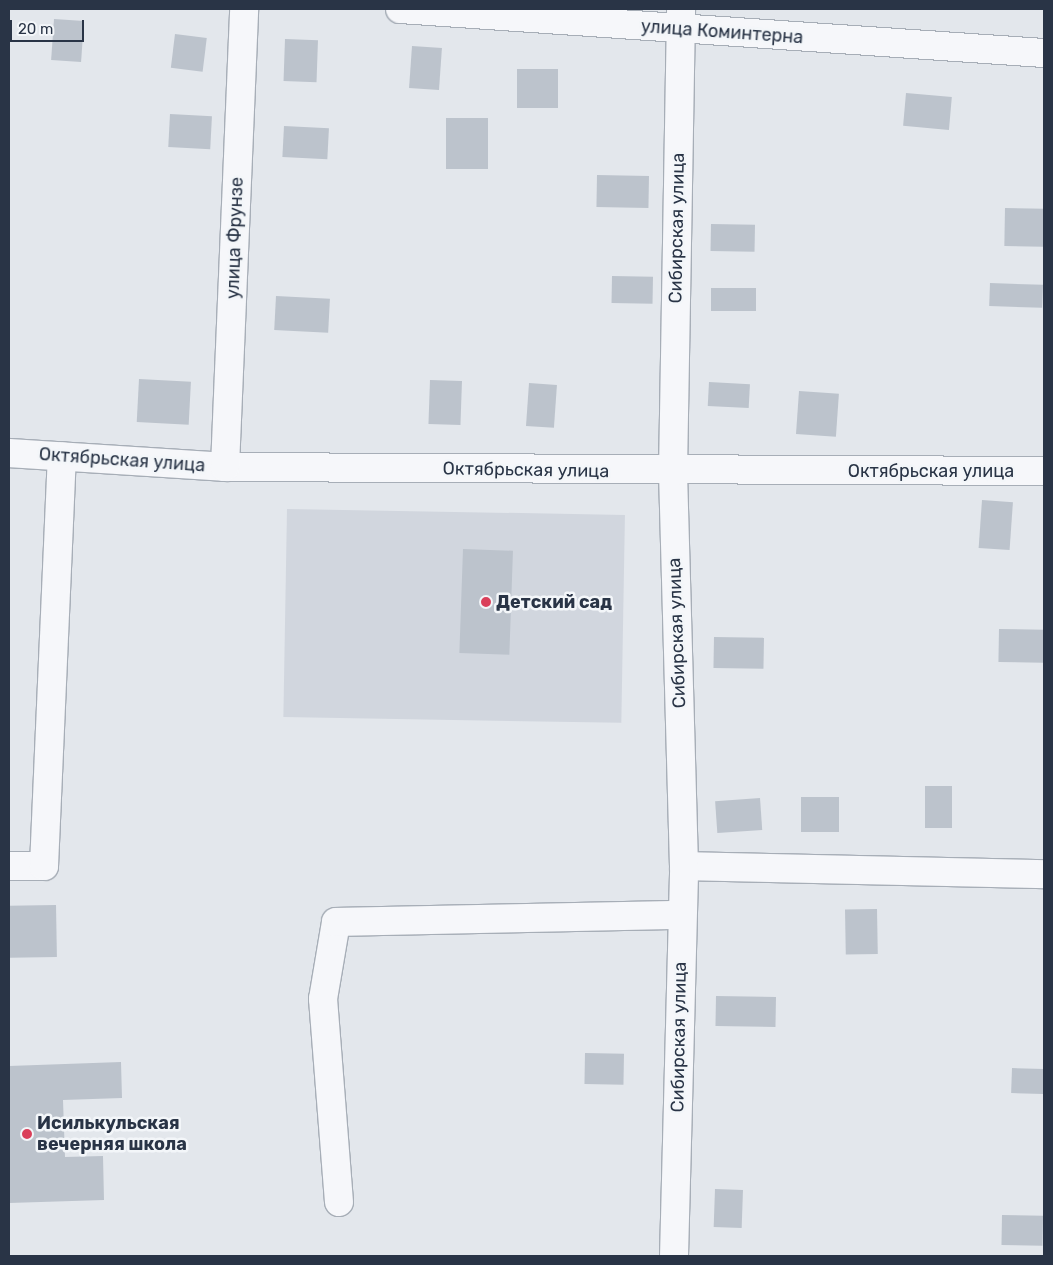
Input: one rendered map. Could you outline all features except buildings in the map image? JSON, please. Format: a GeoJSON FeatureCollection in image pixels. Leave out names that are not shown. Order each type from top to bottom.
{"type":"FeatureCollection","features":[{"type":"Feature","properties":{"kind":"street","name":"улица Фрунзе"},"geometry":{"type":"LineString","coordinates":[[225,467],[244,9]]}},
{"type":"Feature","properties":{"kind":"street","name":"улица Коминтерна"},"geometry":{"type":"LineString","coordinates":[[400,9],[681,19],[1044,53]]}},
{"type":"Feature","properties":{"kind":"street","name":"Сибирская улица"},"geometry":{"type":"LineString","coordinates":[[674,1256],[684,866],[673,472],[681,19]]}},
{"type":"Feature","properties":{"kind":"street","name":"Октябрьская улица"},"geometry":{"type":"LineString","coordinates":[[9,454],[225,467],[673,472],[1044,471]]}},
{"type":"Feature","properties":{"kind":"street"},"geometry":{"type":"LineString","coordinates":[[9,866],[44,866],[62,456]]}},
{"type":"Feature","properties":{"kind":"street"},"geometry":{"type":"LineString","coordinates":[[684,866],[1044,874]]}},
{"type":"Feature","properties":{"kind":"street"},"geometry":{"type":"LineString","coordinates":[[339,1202],[323,998],[336,922],[682,915]]}},
{"type":"Feature","properties":{"kind":"shaded area"},"geometry":{"type":"Polygon","coordinates":[[[287,509],[625,515],[621,723],[283,717],[287,509]]]}},
{"type":"Feature","properties":{"kind":"place","name":"Детский сад"},"geometry":{"type":"Point","coordinates":[486,602]}},
{"type":"Feature","properties":{"kind":"place","name":"Исилькульская вечерняя школа"},"geometry":{"type":"Point","coordinates":[27,1134]}}]}
